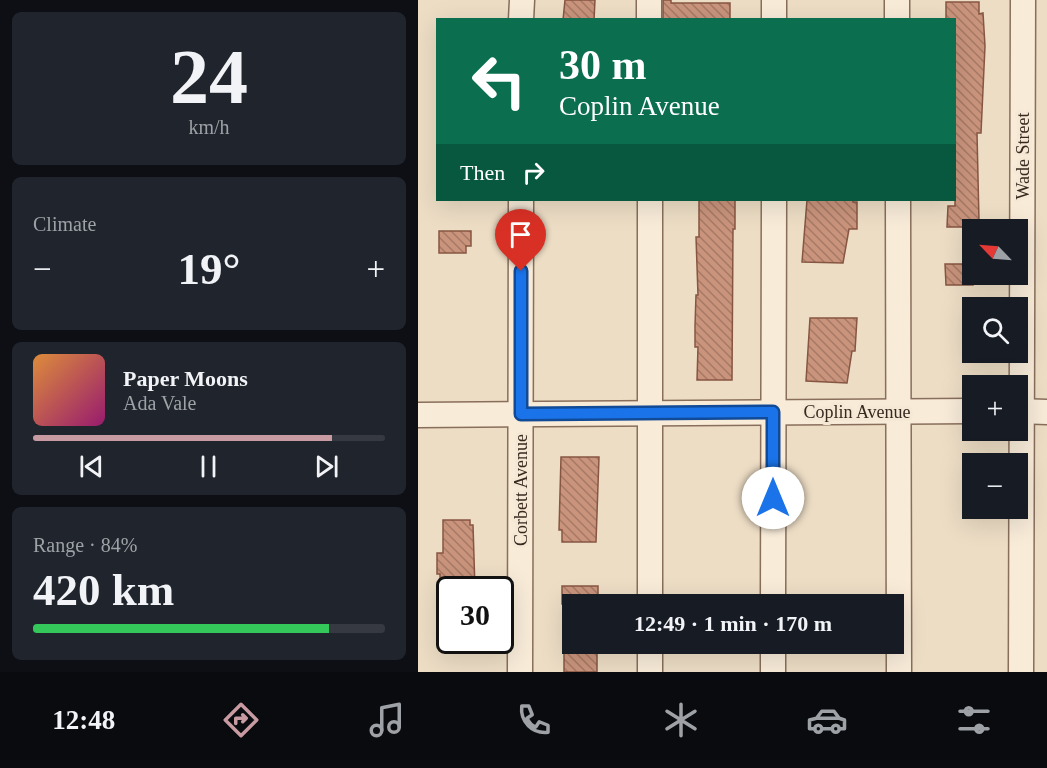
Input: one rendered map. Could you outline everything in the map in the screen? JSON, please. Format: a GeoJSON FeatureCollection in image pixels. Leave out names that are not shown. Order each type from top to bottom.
{"type":"FeatureCollection","features":[{"type":"Feature","properties":{"kind":"street"},"geometry":{"type":"LineString","coordinates":[[522,0],[522,18]]}},
{"type":"Feature","properties":{"kind":"street"},"geometry":{"type":"LineString","coordinates":[[649,0],[649,18]]}},
{"type":"Feature","properties":{"kind":"street"},"geometry":{"type":"LineString","coordinates":[[774,0],[774,18]]}},
{"type":"Feature","properties":{"kind":"street"},"geometry":{"type":"LineString","coordinates":[[897,0],[897,18]]}},
{"type":"Feature","properties":{"kind":"street","name":"Wade Street"},"geometry":{"type":"LineString","coordinates":[[1020,375],[1023,0]]}},
{"type":"Feature","properties":{"kind":"street","name":"Corbett Avenue"},"geometry":{"type":"LineString","coordinates":[[520,672],[521,201]]}},
{"type":"Feature","properties":{"kind":"street"},"geometry":{"type":"LineString","coordinates":[[650,201],[650,594]]}},
{"type":"Feature","properties":{"kind":"street"},"geometry":{"type":"LineString","coordinates":[[773,594],[774,201]]}},
{"type":"Feature","properties":{"kind":"street"},"geometry":{"type":"LineString","coordinates":[[898,201],[899,672]]}},
{"type":"Feature","properties":{"kind":"street","name":"Coplin Avenue"},"geometry":{"type":"LineString","coordinates":[[418,415],[962,411]]}},
{"type":"Feature","properties":{"kind":"street"},"geometry":{"type":"LineString","coordinates":[[1028,411],[1046,412]]}},
{"type":"Feature","properties":{"kind":"street","name":"Wade Street"},"geometry":{"type":"LineString","coordinates":[[1020,441],[1021,672]]}},
{"type":"Feature","properties":{"kind":"street"},"geometry":{"type":"LineString","coordinates":[[650,654],[650,672]]}},
{"type":"Feature","properties":{"kind":"street"},"geometry":{"type":"LineString","coordinates":[[773,654],[773,672]]}},
{"type":"Feature","properties":{"kind":"building"},"geometry":{"type":"Polygon","coordinates":[[[565,0],[595,0],[594,18],[563,18],[565,0]]]}},
{"type":"Feature","properties":{"kind":"building"},"geometry":{"type":"Polygon","coordinates":[[[663,0],[671,0],[671,3],[730,3],[730,18],[663,18],[663,0]]]}},
{"type":"Feature","properties":{"kind":"building"},"geometry":{"type":"Polygon","coordinates":[[[946,2],[979,2],[979,14],[983,13],[985,46],[981,133],[977,133],[979,219],[962,219],[962,227],[947,227],[948,206],[955,206],[956,201],[956,18],[946,18],[946,2]]]}},
{"type":"Feature","properties":{"kind":"building"},"geometry":{"type":"Polygon","coordinates":[[[699,201],[735,201],[732,380],[697,380],[696,237],[699,237],[699,201]]]}},
{"type":"Feature","properties":{"kind":"building"},"geometry":{"type":"Polygon","coordinates":[[[807,201],[857,202],[857,229],[849,229],[843,263],[802,262],[807,201]]]}},
{"type":"Feature","properties":{"kind":"building"},"geometry":{"type":"Polygon","coordinates":[[[439,231],[471,231],[471,246],[466,246],[466,253],[439,253],[439,231]]]}},
{"type":"Feature","properties":{"kind":"building"},"geometry":{"type":"Polygon","coordinates":[[[945,264],[962,264],[962,285],[946,285],[945,264]]]}},
{"type":"Feature","properties":{"kind":"building"},"geometry":{"type":"Polygon","coordinates":[[[810,318],[857,318],[855,351],[852,351],[847,383],[806,381],[810,318]]]}},
{"type":"Feature","properties":{"kind":"building"},"geometry":{"type":"Polygon","coordinates":[[[561,457],[599,457],[596,542],[562,542],[562,530],[559,530],[561,457]]]}},
{"type":"Feature","properties":{"kind":"building"},"geometry":{"type":"Polygon","coordinates":[[[443,520],[470,520],[470,525],[473,525],[475,576],[440,576],[437,574],[437,553],[443,553],[443,520]]]}},
{"type":"Feature","properties":{"kind":"building"},"geometry":{"type":"Polygon","coordinates":[[[562,586],[598,586],[598,594],[562,594],[562,586]]]}},
{"type":"Feature","properties":{"kind":"building"},"geometry":{"type":"Polygon","coordinates":[[[564,654],[597,654],[597,672],[564,672],[564,654]]]}},
{"type":"Feature","properties":{"kind":"route"},"geometry":{"type":"LineString","coordinates":[[521,271],[521,414],[773,412],[773,498]]}}]}
